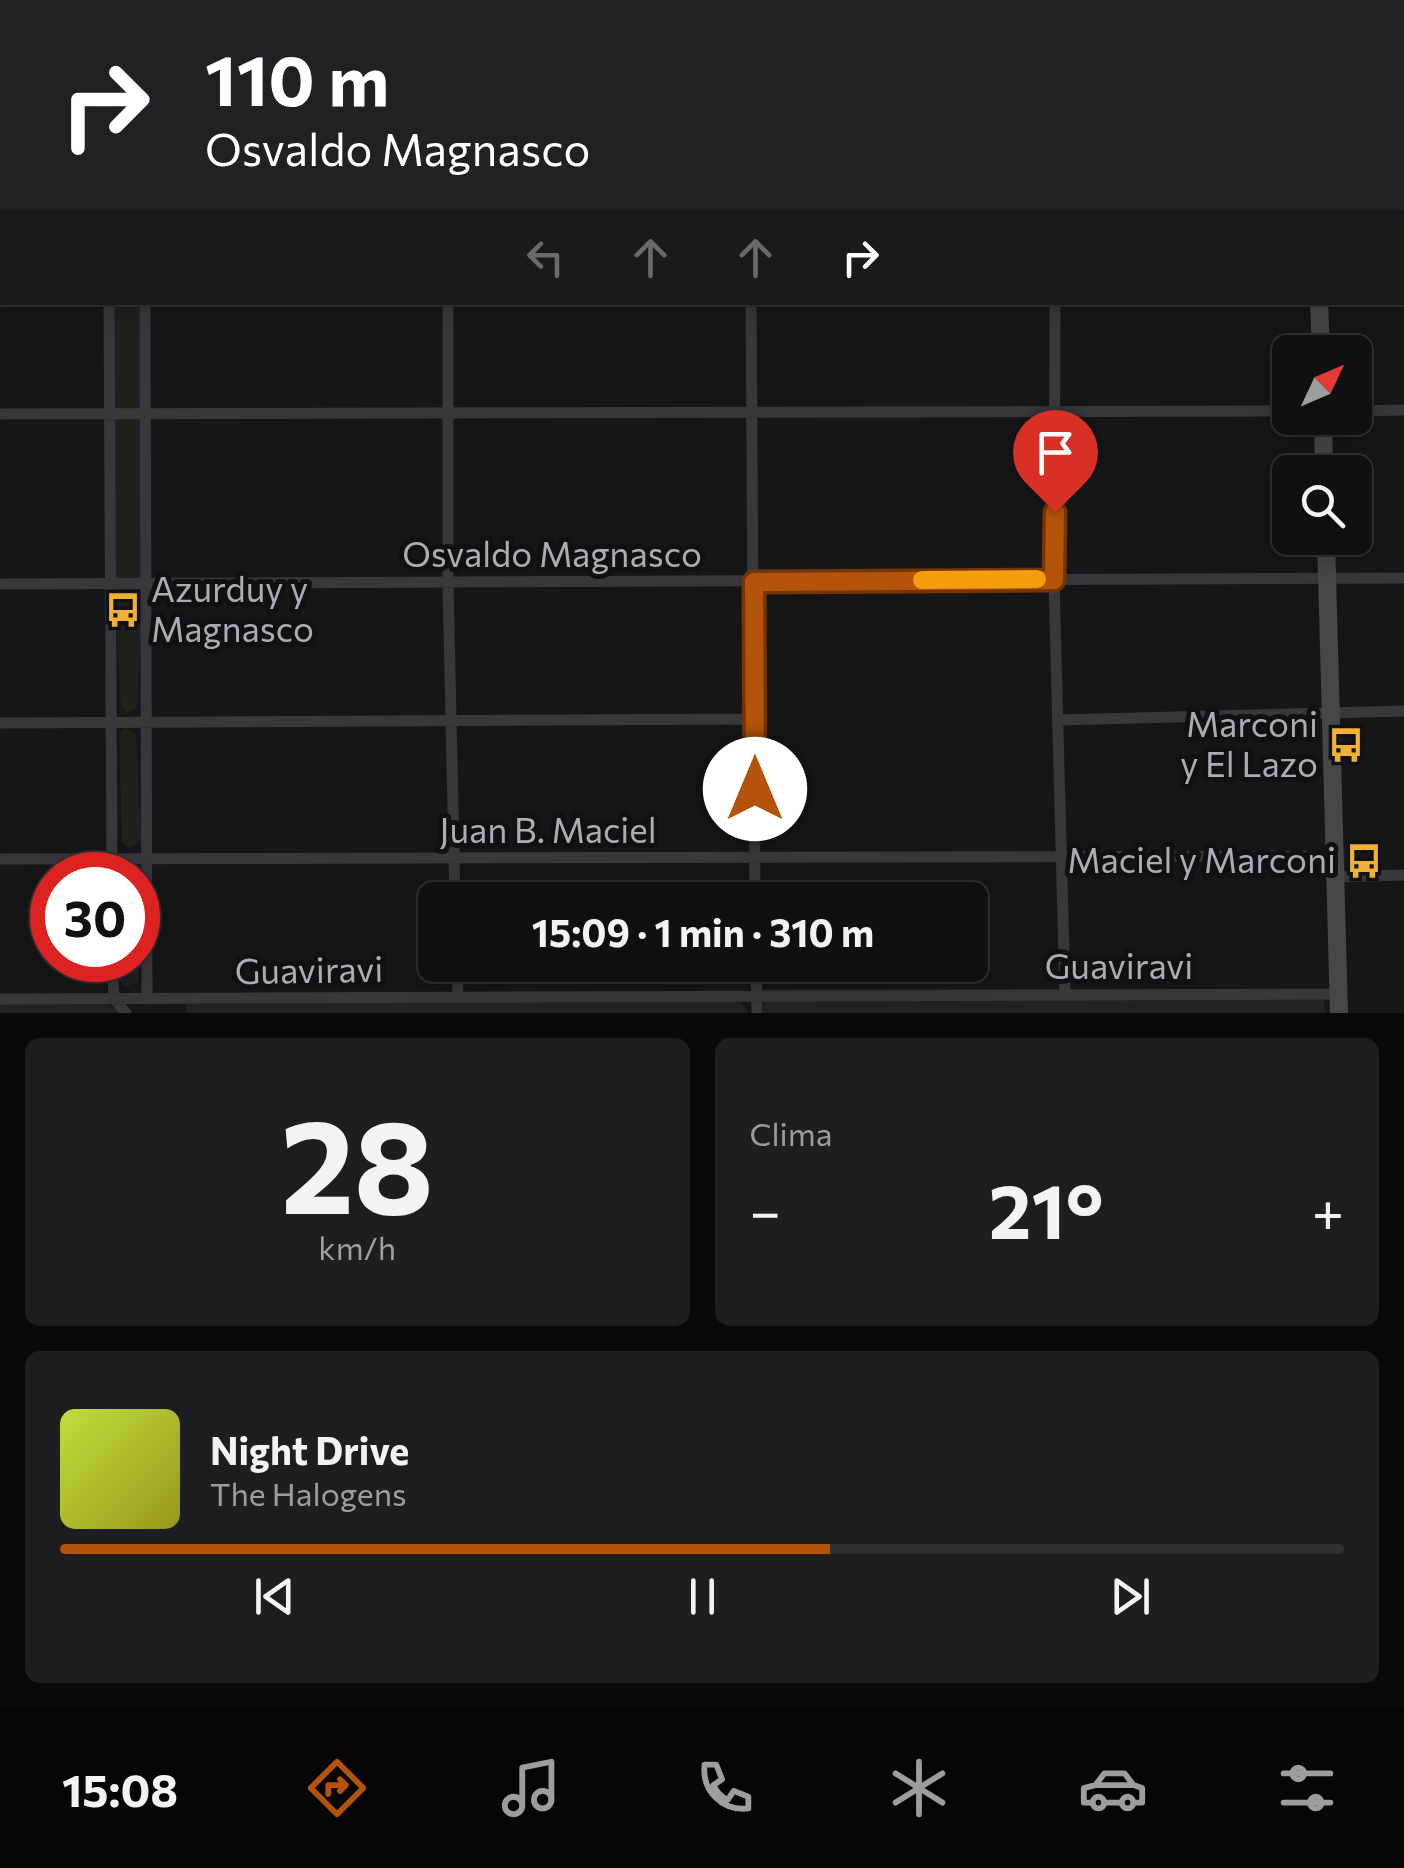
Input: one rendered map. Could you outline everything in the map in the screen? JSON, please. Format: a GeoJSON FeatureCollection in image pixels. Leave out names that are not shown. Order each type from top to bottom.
{"type":"FeatureCollection","features":[{"type":"Feature","properties":{"kind":"street"},"geometry":{"type":"LineString","coordinates":[[109,305],[112,852]]}},
{"type":"Feature","properties":{"kind":"street"},"geometry":{"type":"LineString","coordinates":[[145,305],[146,852]]}},
{"type":"Feature","properties":{"kind":"street"},"geometry":{"type":"LineString","coordinates":[[448,305],[448,583],[455,882]]}},
{"type":"Feature","properties":{"kind":"street"},"geometry":{"type":"LineString","coordinates":[[752,305],[755,882]]}},
{"type":"Feature","properties":{"kind":"street"},"geometry":{"type":"LineString","coordinates":[[1055,305],[1054,580],[1064,994]]}},
{"type":"Feature","properties":{"kind":"street"},"geometry":{"type":"LineString","coordinates":[[1319,305],[1320,335]]}},
{"type":"Feature","properties":{"kind":"street"},"geometry":{"type":"LineString","coordinates":[[1372,411],[1404,410]]}},
{"type":"Feature","properties":{"kind":"street"},"geometry":{"type":"LineString","coordinates":[[0,414],[1272,411]]}},
{"type":"Feature","properties":{"kind":"street"},"geometry":{"type":"LineString","coordinates":[[1326,555],[1339,1004]]}},
{"type":"Feature","properties":{"kind":"street","name":"Osvaldo Magnasco"},"geometry":{"type":"LineString","coordinates":[[0,584],[1404,578]]}},
{"type":"Feature","properties":{"kind":"street"},"geometry":{"type":"LineString","coordinates":[[1058,720],[1404,711]]}},
{"type":"Feature","properties":{"kind":"street"},"geometry":{"type":"LineString","coordinates":[[0,723],[755,719]]}},
{"type":"Feature","properties":{"kind":"street","name":"Juan B. Maciel"},"geometry":{"type":"LineString","coordinates":[[160,858],[1336,856]]}},
{"type":"Feature","properties":{"kind":"street","name":"Juan B. Maciel"},"geometry":{"type":"LineString","coordinates":[[0,859],[30,858]]}},
{"type":"Feature","properties":{"kind":"street"},"geometry":{"type":"LineString","coordinates":[[1337,877],[1404,875]]}},
{"type":"Feature","properties":{"kind":"street"},"geometry":{"type":"LineString","coordinates":[[113,982],[114,999],[126,1013]]}},
{"type":"Feature","properties":{"kind":"street"},"geometry":{"type":"LineString","coordinates":[[148,982],[148,999]]}},
{"type":"Feature","properties":{"kind":"street"},"geometry":{"type":"LineString","coordinates":[[458,982],[458,996]]}},
{"type":"Feature","properties":{"kind":"street"},"geometry":{"type":"LineString","coordinates":[[756,982],[757,1013]]}},
{"type":"Feature","properties":{"kind":"street","name":"Guaviravi"},"geometry":{"type":"LineString","coordinates":[[0,1000],[148,999],[173,1006],[458,996],[1064,994],[1339,1004]]}},
{"type":"Feature","properties":{"kind":"shaded area"},"geometry":{"type":"Polygon","coordinates":[[[112,305],[139,305],[144,582],[137,707],[127,712],[121,707],[114,577],[112,305]]]}},
{"type":"Feature","properties":{"kind":"shaded area"},"geometry":{"type":"Polygon","coordinates":[[[125,728],[136,733],[141,841],[129,848],[122,843],[119,733],[125,728]]]}},
{"type":"Feature","properties":{"kind":"shaded area"},"geometry":{"type":"Polygon","coordinates":[[[763,989],[1323,989],[1325,1013],[763,1013],[763,989]]]}},
{"type":"Feature","properties":{"kind":"shaded area"},"geometry":{"type":"Polygon","coordinates":[[[740,1000],[749,1013],[186,1013],[186,1004],[740,1000]]]}},
{"type":"Feature","properties":{"kind":"shaded area"},"geometry":{"type":"Polygon","coordinates":[[[107,1003],[121,1013],[0,1013],[0,1004],[107,1003]]]}},
{"type":"Feature","properties":{"kind":"slow traffic"},"geometry":{"type":"LineString","coordinates":[[922,580],[1037,579]]}},
{"type":"Feature","properties":{"kind":"place","name":"Azurduy y Magnasco"},"geometry":{"type":"Point","coordinates":[123,610]}},
{"type":"Feature","properties":{"kind":"place","name":"Marconi y El Lazo"},"geometry":{"type":"Point","coordinates":[1346,745]}},
{"type":"Feature","properties":{"kind":"place","name":"Maciel y Marconi"},"geometry":{"type":"Point","coordinates":[1364,861]}},
{"type":"Feature","properties":{"kind":"route"},"geometry":{"type":"LineString","coordinates":[[755,789],[754,582],[1054,580],[1055,512]]}}]}
